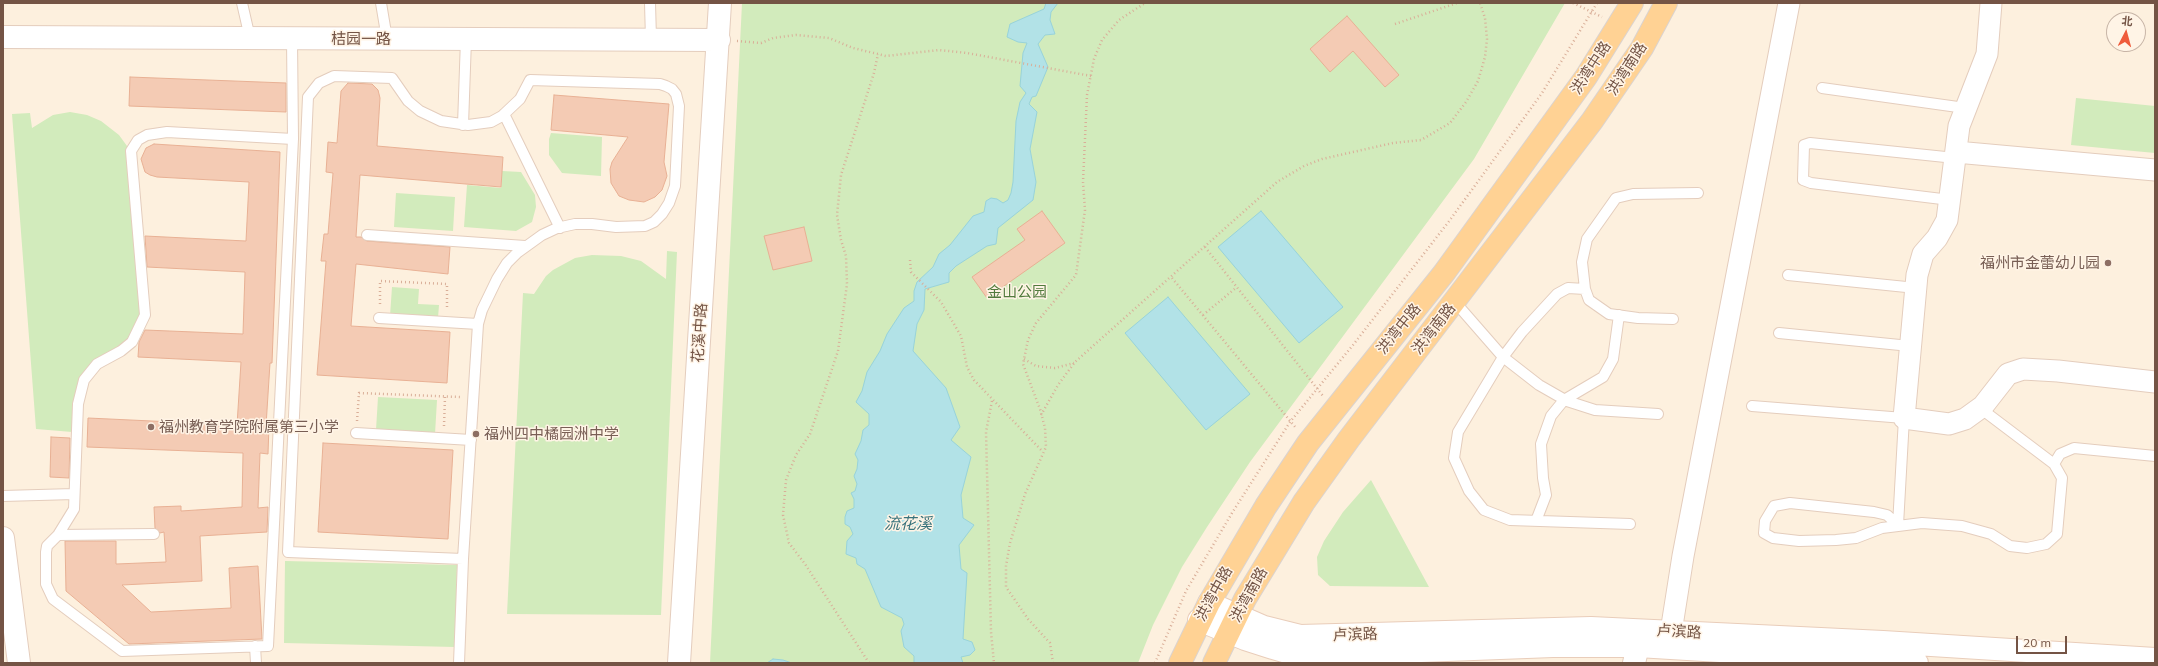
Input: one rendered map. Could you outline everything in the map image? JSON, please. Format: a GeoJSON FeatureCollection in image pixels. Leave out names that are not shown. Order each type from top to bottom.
{"type":"FeatureCollection","features":[{"type":"Feature","properties":{"kind":"main road","name":"花溪中路"},"geometry":{"type":"LineString","coordinates":[[679,663],[720,3]]}},
{"type":"Feature","properties":{"kind":"main road","name":"洪湾中路"},"geometry":{"type":"LineString","coordinates":[[1180,663],[1204,611],[1266,506],[1308,443],[1444,273],[1586,77],[1632,3]]}},
{"type":"Feature","properties":{"kind":"main road","name":"洪湾南路"},"geometry":{"type":"LineString","coordinates":[[1214,663],[1245,599],[1304,502],[1349,439],[1455,302],[1617,86],[1642,48],[1666,3]]}},
{"type":"Feature","properties":{"kind":"main road","name":"桔园一路"},"geometry":{"type":"LineString","coordinates":[[3,38],[718,40]]}},
{"type":"Feature","properties":{"kind":"main road"},"geometry":{"type":"LineString","coordinates":[[3,538],[19,663]]}},
{"type":"Feature","properties":{"kind":"main road"},"geometry":{"type":"LineString","coordinates":[[1204,611],[1233,624],[1278,650],[1315,655],[1553,646],[1636,654],[1917,663]]}},
{"type":"Feature","properties":{"kind":"main road","name":"卢滨路"},"geometry":{"type":"LineString","coordinates":[[1233,624],[1264,627],[1300,636],[1590,628],[2155,659]]}},
{"type":"Feature","properties":{"kind":"street"},"geometry":{"type":"LineString","coordinates":[[1671,632],[1685,548],[1789,3]]}},
{"type":"Feature","properties":{"kind":"street"},"geometry":{"type":"LineString","coordinates":[[1992,3],[1987,54],[1959,126],[1947,220],[1937,238],[1923,254],[1916,288],[1904,418],[1949,424],[1965,419],[1980,408],[2008,374],[2022,369],[2058,371],[2155,382]]}},
{"type":"Feature","properties":{"kind":"street"},"geometry":{"type":"LineString","coordinates":[[1955,155],[2155,170]]}},
{"type":"Feature","properties":{"kind":"lane"},"geometry":{"type":"LineString","coordinates":[[242,3],[250,38]]}},
{"type":"Feature","properties":{"kind":"lane"},"geometry":{"type":"LineString","coordinates":[[381,3],[387,39]]}},
{"type":"Feature","properties":{"kind":"lane"},"geometry":{"type":"LineString","coordinates":[[650,3],[651,39]]}},
{"type":"Feature","properties":{"kind":"lane"},"geometry":{"type":"LineString","coordinates":[[292,38],[293,139],[268,646],[128,652],[116,649],[53,599],[46,584],[46,552],[52,540],[58,535],[74,509],[78,404],[84,380],[97,364],[121,352],[132,342],[145,315],[131,158],[133,146],[147,135],[167,132],[293,139]]}},
{"type":"Feature","properties":{"kind":"lane"},"geometry":{"type":"LineString","coordinates":[[463,125],[466,39]]}},
{"type":"Feature","properties":{"kind":"lane"},"geometry":{"type":"LineString","coordinates":[[459,663],[463,559],[473,398],[478,324],[482,310],[497,279],[507,263],[525,246],[542,236],[560,228],[575,224],[592,224],[616,227],[645,226],[654,222],[662,214],[669,203],[675,186],[678,100],[672,89],[660,84],[530,80],[520,99],[504,114],[491,122],[479,125],[463,125],[441,121],[420,111],[408,101],[392,78],[334,76],[319,83],[308,97],[288,552],[463,559]]}},
{"type":"Feature","properties":{"kind":"lane"},"geometry":{"type":"LineString","coordinates":[[1822,88],[1965,108]]}},
{"type":"Feature","properties":{"kind":"lane"},"geometry":{"type":"LineString","coordinates":[[504,114],[560,228]]}},
{"type":"Feature","properties":{"kind":"lane"},"geometry":{"type":"LineString","coordinates":[[1950,200],[1812,183],[1803,180],[1804,145],[1810,143],[1955,155]]}},
{"type":"Feature","properties":{"kind":"lane"},"geometry":{"type":"LineString","coordinates":[[1673,319],[1609,314],[1589,300],[1585,289],[1582,262],[1587,239],[1616,198],[1633,194],[1698,193]]}},
{"type":"Feature","properties":{"kind":"lane"},"geometry":{"type":"LineString","coordinates":[[367,235],[525,246]]}},
{"type":"Feature","properties":{"kind":"lane"},"geometry":{"type":"LineString","coordinates":[[1788,275],[1916,288]]}},
{"type":"Feature","properties":{"kind":"lane"},"geometry":{"type":"LineString","coordinates":[[1585,289],[1568,288],[1557,294],[1522,332],[1503,356],[1458,432],[1454,458],[1469,491],[1484,510],[1510,520],[1630,524]]}},
{"type":"Feature","properties":{"kind":"lane"},"geometry":{"type":"LineString","coordinates":[[1455,302],[1503,356],[1539,385],[1564,400],[1595,410],[1658,414]]}},
{"type":"Feature","properties":{"kind":"lane"},"geometry":{"type":"LineString","coordinates":[[1536,521],[1546,495],[1542,478],[1541,444],[1551,416],[1564,400],[1603,377],[1613,359],[1620,315]]}},
{"type":"Feature","properties":{"kind":"lane"},"geometry":{"type":"LineString","coordinates":[[379,318],[478,324]]}},
{"type":"Feature","properties":{"kind":"lane"},"geometry":{"type":"LineString","coordinates":[[1779,333],[1910,346]]}},
{"type":"Feature","properties":{"kind":"lane"},"geometry":{"type":"LineString","coordinates":[[1752,406],[1904,418],[1898,525]]}},
{"type":"Feature","properties":{"kind":"lane"},"geometry":{"type":"LineString","coordinates":[[1898,525],[1887,515],[1874,512],[1790,503],[1774,506],[1765,521],[1764,533],[1773,538],[1799,541],[1836,540],[1856,538],[1882,528],[1922,523],[1962,526],[1991,534],[2010,546],[2028,548],[2046,544],[2057,534],[2062,478],[2054,464],[1980,408]]}},
{"type":"Feature","properties":{"kind":"lane"},"geometry":{"type":"LineString","coordinates":[[356,433],[471,440]]}},
{"type":"Feature","properties":{"kind":"lane"},"geometry":{"type":"LineString","coordinates":[[2054,464],[2060,454],[2074,448],[2155,456]]}},
{"type":"Feature","properties":{"kind":"lane"},"geometry":{"type":"LineString","coordinates":[[3,496],[74,494]]}},
{"type":"Feature","properties":{"kind":"lane"},"geometry":{"type":"LineString","coordinates":[[58,535],[154,534]]}},
{"type":"Feature","properties":{"kind":"lane"},"geometry":{"type":"LineString","coordinates":[[255,646],[256,663]]}},
{"type":"Feature","properties":{"kind":"path"},"geometry":{"type":"LineString","coordinates":[[1053,663],[1050,643],[1028,619],[1006,587],[1006,566],[1010,544],[1025,494],[1046,447],[1045,428],[1023,364],[1028,340],[1036,324],[1076,275],[1085,210],[1084,146],[1087,95],[1094,59],[1102,40],[1119,20],[1145,3]]}},
{"type":"Feature","properties":{"kind":"path"},"geometry":{"type":"LineString","coordinates":[[1395,24],[1457,3]]}},
{"type":"Feature","properties":{"kind":"path"},"geometry":{"type":"LineString","coordinates":[[1041,415],[1058,385],[1074,362],[1172,278],[1278,182],[1304,166],[1322,159],[1394,143],[1421,140],[1450,123],[1466,102],[1480,75],[1486,39],[1485,18],[1480,3]]}},
{"type":"Feature","properties":{"kind":"path"},"geometry":{"type":"LineString","coordinates":[[1573,3],[1591,11]]}},
{"type":"Feature","properties":{"kind":"path"},"geometry":{"type":"LineString","coordinates":[[1155,663],[1186,591],[1232,513],[1290,422],[1318,389],[1450,220],[1537,100],[1597,3]]}},
{"type":"Feature","properties":{"kind":"path"},"geometry":{"type":"LineString","coordinates":[[718,40],[760,43],[773,38],[796,34],[829,38],[886,56],[939,50],[1091,76]]}},
{"type":"Feature","properties":{"kind":"path"},"geometry":{"type":"LineString","coordinates":[[868,663],[805,564],[789,543],[783,515],[786,480],[796,455],[810,434],[838,351],[847,284],[846,256],[841,240],[837,215],[841,175],[874,73],[878,54]]}},
{"type":"Feature","properties":{"kind":"path"},"geometry":{"type":"LineString","coordinates":[[1205,247],[1334,410]]}},
{"type":"Feature","properties":{"kind":"path"},"geometry":{"type":"LineString","coordinates":[[910,260],[911,272],[942,302],[961,336],[967,367],[974,380],[992,401],[1043,452]]}},
{"type":"Feature","properties":{"kind":"path"},"geometry":{"type":"LineString","coordinates":[[1172,278],[1308,443]]}},
{"type":"Feature","properties":{"kind":"path"},"geometry":{"type":"LineString","coordinates":[[379,318],[380,281],[447,284],[446,321]]}},
{"type":"Feature","properties":{"kind":"path"},"geometry":{"type":"LineString","coordinates":[[1203,315],[1237,287]]}},
{"type":"Feature","properties":{"kind":"path"},"geometry":{"type":"LineString","coordinates":[[1024,359],[1036,366],[1055,368],[1074,362]]}},
{"type":"Feature","properties":{"kind":"path"},"geometry":{"type":"LineString","coordinates":[[356,433],[359,392],[473,398]]}},
{"type":"Feature","properties":{"kind":"path"},"geometry":{"type":"LineString","coordinates":[[444,438],[445,397]]}},
{"type":"Feature","properties":{"kind":"path"},"geometry":{"type":"LineString","coordinates":[[992,401],[986,432],[991,624],[994,663]]}},
{"type":"Feature","properties":{"kind":"green space","name":"金山公园"},"geometry":{"type":"Polygon","coordinates":[[[742,3],[1565,3],[1474,159],[1250,462],[1207,527],[1182,567],[1153,625],[1138,663],[710,663],[742,3]]]}},
{"type":"Feature","properties":{"kind":"green space"},"geometry":{"type":"Polygon","coordinates":[[[2076,98],[2155,106],[2155,153],[2071,145],[2076,98]]]}},
{"type":"Feature","properties":{"kind":"green space"},"geometry":{"type":"Polygon","coordinates":[[[70,112],[87,115],[101,121],[119,135],[127,146],[143,313],[135,331],[120,349],[93,363],[72,432],[36,429],[12,114],[30,113],[32,128],[53,115],[70,112]]]}},
{"type":"Feature","properties":{"kind":"green space"},"geometry":{"type":"Polygon","coordinates":[[[551,133],[602,137],[601,176],[562,173],[549,155],[549,139],[551,133]]]}},
{"type":"Feature","properties":{"kind":"green space"},"geometry":{"type":"Polygon","coordinates":[[[502,171],[521,172],[535,195],[536,207],[532,222],[516,231],[464,227],[467,185],[501,188],[502,171]]]}},
{"type":"Feature","properties":{"kind":"green space"},"geometry":{"type":"Polygon","coordinates":[[[396,193],[455,197],[453,231],[394,227],[396,193]]]}},
{"type":"Feature","properties":{"kind":"green space"},"geometry":{"type":"Polygon","coordinates":[[[667,251],[677,252],[661,615],[507,614],[523,293],[534,294],[546,276],[553,270],[575,258],[592,255],[621,256],[641,261],[666,279],[667,251]]]}},
{"type":"Feature","properties":{"kind":"green space"},"geometry":{"type":"Polygon","coordinates":[[[392,287],[419,289],[418,304],[439,305],[438,318],[390,316],[392,287]]]}},
{"type":"Feature","properties":{"kind":"green space"},"geometry":{"type":"Polygon","coordinates":[[[378,397],[437,400],[435,434],[376,430],[378,397]]]}},
{"type":"Feature","properties":{"kind":"green space"},"geometry":{"type":"Polygon","coordinates":[[[1371,480],[1429,587],[1330,586],[1318,575],[1317,557],[1324,541],[1343,512],[1371,480]]]}},
{"type":"Feature","properties":{"kind":"green space"},"geometry":{"type":"Polygon","coordinates":[[[285,561],[457,565],[455,647],[284,643],[285,561]]]}},
{"type":"Feature","properties":{"kind":"water","name":"流花溪"},"geometry":{"type":"Polygon","coordinates":[[[1046,3],[1058,3],[1051,12],[1050,20],[1055,34],[1045,35],[1038,44],[1048,67],[1036,96],[1032,97],[1029,104],[1037,112],[1030,149],[1036,182],[1033,200],[998,228],[996,244],[987,246],[956,266],[949,273],[949,282],[925,289],[924,310],[917,324],[913,351],[946,388],[960,427],[951,440],[971,457],[961,495],[963,518],[974,525],[959,545],[961,569],[967,573],[963,639],[972,642],[975,650],[970,655],[961,657],[963,663],[914,663],[914,656],[904,647],[901,631],[904,624],[902,618],[881,607],[865,569],[857,564],[856,558],[846,554],[847,541],[853,534],[850,527],[845,524],[845,517],[847,511],[854,508],[854,499],[851,493],[855,491],[857,484],[854,476],[857,469],[858,460],[855,454],[861,441],[863,430],[869,425],[869,414],[856,402],[862,391],[867,372],[880,351],[887,334],[904,308],[914,301],[914,291],[917,282],[933,267],[939,254],[950,245],[973,216],[984,212],[986,201],[991,198],[997,199],[1003,203],[1008,200],[1013,182],[1016,121],[1020,102],[1026,93],[1020,86],[1023,53],[1027,43],[1018,42],[1007,37],[1010,24],[1044,9],[1046,3]]]}},
{"type":"Feature","properties":{"kind":"water"},"geometry":{"type":"Polygon","coordinates":[[[1261,211],[1343,307],[1299,343],[1218,247],[1261,211]]]}},
{"type":"Feature","properties":{"kind":"water"},"geometry":{"type":"Polygon","coordinates":[[[1168,297],[1250,394],[1206,430],[1125,333],[1168,297]]]}},
{"type":"Feature","properties":{"kind":"water"},"geometry":{"type":"Polygon","coordinates":[[[773,659],[783,660],[792,663],[767,663],[773,659]]]}},
{"type":"Feature","properties":{"kind":"building"},"geometry":{"type":"Polygon","coordinates":[[[1347,16],[1399,75],[1385,87],[1353,51],[1330,72],[1310,49],[1347,16]]]}},
{"type":"Feature","properties":{"kind":"building"},"geometry":{"type":"Polygon","coordinates":[[[130,77],[286,83],[286,112],[129,106],[130,77]]]}},
{"type":"Feature","properties":{"kind":"building"},"geometry":{"type":"Polygon","coordinates":[[[348,83],[372,84],[378,90],[380,98],[377,146],[503,157],[501,187],[360,175],[356,237],[361,237],[367,241],[450,247],[448,274],[356,264],[351,326],[450,332],[447,383],[317,375],[326,261],[321,261],[324,234],[328,234],[333,173],[326,172],[328,142],[337,143],[341,91],[348,83]]]}},
{"type":"Feature","properties":{"kind":"building"},"geometry":{"type":"Polygon","coordinates":[[[554,95],[669,104],[664,162],[667,176],[662,190],[655,197],[644,202],[629,200],[619,196],[611,183],[610,169],[612,162],[628,137],[551,130],[554,95]]]}},
{"type":"Feature","properties":{"kind":"building"},"geometry":{"type":"Polygon","coordinates":[[[154,144],[280,152],[272,363],[270,363],[266,426],[269,425],[268,454],[260,453],[258,508],[268,507],[267,532],[200,536],[202,581],[122,585],[151,612],[231,608],[229,568],[258,566],[262,639],[129,644],[66,591],[65,541],[116,541],[116,564],[166,562],[164,532],[160,533],[155,528],[154,507],[181,506],[181,511],[242,507],[243,453],[87,447],[88,418],[237,425],[241,362],[138,357],[139,342],[145,330],[243,334],[245,272],[147,267],[145,236],[246,241],[249,182],[157,177],[150,175],[145,172],[141,159],[146,148],[154,144]]]}},
{"type":"Feature","properties":{"kind":"building"},"geometry":{"type":"Polygon","coordinates":[[[1042,211],[1065,243],[987,298],[972,277],[1025,240],[1017,229],[1042,211]]]}},
{"type":"Feature","properties":{"kind":"building"},"geometry":{"type":"Polygon","coordinates":[[[804,227],[812,261],[773,270],[764,236],[804,227]]]}},
{"type":"Feature","properties":{"kind":"building"},"geometry":{"type":"Polygon","coordinates":[[[51,437],[70,438],[69,478],[50,477],[51,437]]]}},
{"type":"Feature","properties":{"kind":"building"},"geometry":{"type":"Polygon","coordinates":[[[323,443],[453,450],[448,539],[318,532],[323,443]]]}},
{"type":"Feature","properties":{"kind":"place","name":"福州市金蕾幼儿园"},"geometry":{"type":"Point","coordinates":[2108,263]}},
{"type":"Feature","properties":{"kind":"place","name":"福州教育学院附属第三小学"},"geometry":{"type":"Point","coordinates":[151,427]}},
{"type":"Feature","properties":{"kind":"place","name":"福州四中橘园洲中学"},"geometry":{"type":"Point","coordinates":[476,434]}}]}
